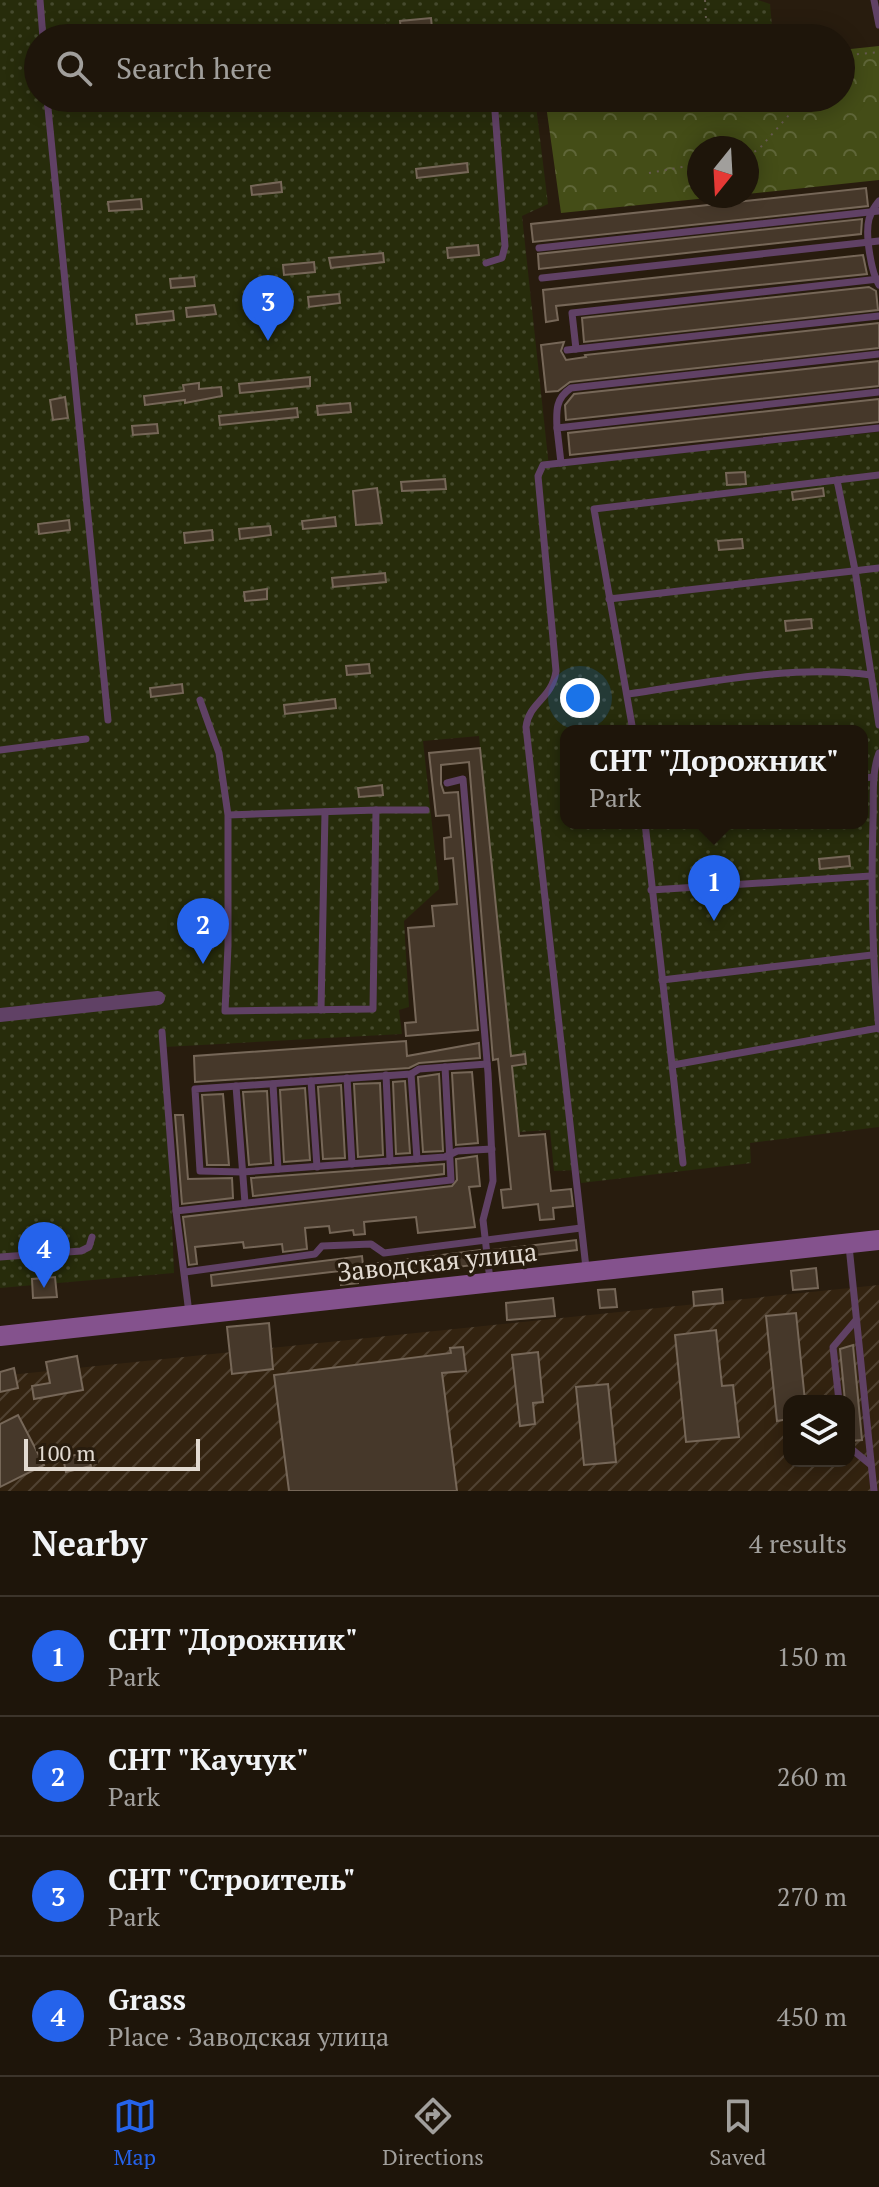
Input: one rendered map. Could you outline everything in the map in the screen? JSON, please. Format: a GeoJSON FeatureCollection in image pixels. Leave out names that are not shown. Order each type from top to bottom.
{"type":"FeatureCollection","features":[{"type":"Feature","properties":{"kind":"main road","name":"Заводская улица"},"geometry":{"type":"LineString","coordinates":[[0,1336],[879,1240]]}},
{"type":"Feature","properties":{"kind":"street"},"geometry":{"type":"LineString","coordinates":[[0,1015],[158,998]]}},
{"type":"Feature","properties":{"kind":"lane"},"geometry":{"type":"LineString","coordinates":[[40,0],[42,24]]}},
{"type":"Feature","properties":{"kind":"lane"},"geometry":{"type":"LineString","coordinates":[[874,0],[879,25]]}},
{"type":"Feature","properties":{"kind":"lane"},"geometry":{"type":"LineString","coordinates":[[48,112],[108,720]]}},
{"type":"Feature","properties":{"kind":"lane"},"geometry":{"type":"LineString","coordinates":[[486,263],[502,258],[505,246],[495,112]]}},
{"type":"Feature","properties":{"kind":"lane"},"geometry":{"type":"LineString","coordinates":[[879,201],[868,228],[878,281],[572,313],[571,350],[879,316]]}},
{"type":"Feature","properties":{"kind":"lane"},"geometry":{"type":"LineString","coordinates":[[539,248],[876,212]]}},
{"type":"Feature","properties":{"kind":"lane"},"geometry":{"type":"LineString","coordinates":[[542,278],[879,241]]}},
{"type":"Feature","properties":{"kind":"lane"},"geometry":{"type":"LineString","coordinates":[[561,463],[558,402],[562,394],[571,388],[879,354]]}},
{"type":"Feature","properties":{"kind":"lane"},"geometry":{"type":"LineString","coordinates":[[557,428],[879,392]]}},
{"type":"Feature","properties":{"kind":"lane"},"geometry":{"type":"LineString","coordinates":[[586,1272],[526,727],[528,715],[551,690],[556,674],[538,476],[543,465],[879,428]]}},
{"type":"Feature","properties":{"kind":"lane"},"geometry":{"type":"LineString","coordinates":[[632,725],[594,509],[879,475]]}},
{"type":"Feature","properties":{"kind":"lane"},"geometry":{"type":"LineString","coordinates":[[837,480],[855,570],[879,725]]}},
{"type":"Feature","properties":{"kind":"lane"},"geometry":{"type":"LineString","coordinates":[[609,599],[879,568]]}},
{"type":"Feature","properties":{"kind":"lane"},"geometry":{"type":"LineString","coordinates":[[866,644],[879,643]]}},
{"type":"Feature","properties":{"kind":"lane"},"geometry":{"type":"LineString","coordinates":[[628,694],[753,677],[844,671],[871,675]]}},
{"type":"Feature","properties":{"kind":"lane"},"geometry":{"type":"LineString","coordinates":[[200,700],[219,753],[228,815],[225,1011],[373,1009],[376,810]]}},
{"type":"Feature","properties":{"kind":"lane"},"geometry":{"type":"LineString","coordinates":[[0,750],[86,739]]}},
{"type":"Feature","properties":{"kind":"lane"},"geometry":{"type":"LineString","coordinates":[[673,1065],[879,1029],[872,955],[871,876],[876,838],[874,777],[879,753]]}},
{"type":"Feature","properties":{"kind":"lane"},"geometry":{"type":"LineString","coordinates":[[868,778],[874,777]]}},
{"type":"Feature","properties":{"kind":"lane"},"geometry":{"type":"LineString","coordinates":[[447,783],[463,779],[492,1149],[493,1181],[483,1220],[490,1282]]}},
{"type":"Feature","properties":{"kind":"lane"},"geometry":{"type":"LineString","coordinates":[[228,815],[426,810]]}},
{"type":"Feature","properties":{"kind":"lane"},"geometry":{"type":"LineString","coordinates":[[321,1010],[325,812]]}},
{"type":"Feature","properties":{"kind":"lane"},"geometry":{"type":"LineString","coordinates":[[646,829],[683,1163]]}},
{"type":"Feature","properties":{"kind":"lane"},"geometry":{"type":"LineString","coordinates":[[651,890],[871,876]]}},
{"type":"Feature","properties":{"kind":"lane"},"geometry":{"type":"LineString","coordinates":[[662,980],[872,955]]}},
{"type":"Feature","properties":{"kind":"lane"},"geometry":{"type":"LineString","coordinates":[[162,1032],[176,1211],[189,1315]]}},
{"type":"Feature","properties":{"kind":"lane"},"geometry":{"type":"LineString","coordinates":[[487,1064],[419,1069],[411,1074],[195,1089],[200,1171],[242,1172],[317,1167],[492,1149]]}},
{"type":"Feature","properties":{"kind":"lane"},"geometry":{"type":"LineString","coordinates":[[176,1211],[451,1180],[445,1067]]}},
{"type":"Feature","properties":{"kind":"lane"},"geometry":{"type":"LineString","coordinates":[[411,1074],[417,1159]]}},
{"type":"Feature","properties":{"kind":"lane"},"geometry":{"type":"LineString","coordinates":[[386,1075],[390,1161]]}},
{"type":"Feature","properties":{"kind":"lane"},"geometry":{"type":"LineString","coordinates":[[347,1078],[352,1164]]}},
{"type":"Feature","properties":{"kind":"lane"},"geometry":{"type":"LineString","coordinates":[[311,1081],[317,1167]]}},
{"type":"Feature","properties":{"kind":"lane"},"geometry":{"type":"LineString","coordinates":[[273,1084],[278,1169]]}},
{"type":"Feature","properties":{"kind":"lane"},"geometry":{"type":"LineString","coordinates":[[236,1086],[245,1203]]}},
{"type":"Feature","properties":{"kind":"lane"},"geometry":{"type":"LineString","coordinates":[[185,1272],[315,1254],[322,1246],[371,1244],[384,1253],[581,1228]]}},
{"type":"Feature","properties":{"kind":"lane"},"geometry":{"type":"LineString","coordinates":[[0,1257],[81,1251],[89,1247],[92,1237]]}},
{"type":"Feature","properties":{"kind":"lane"},"geometry":{"type":"LineString","coordinates":[[849,1244],[874,1491]]}},
{"type":"Feature","properties":{"kind":"lane"},"geometry":{"type":"LineString","coordinates":[[838,1395],[833,1347],[856,1320]]}},
{"type":"Feature","properties":{"kind":"lane"},"geometry":{"type":"LineString","coordinates":[[855,1452],[871,1465]]}},
{"type":"Feature","properties":{"kind":"path"},"geometry":{"type":"LineString","coordinates":[[705,0],[706,24]]}},
{"type":"Feature","properties":{"kind":"path"},"geometry":{"type":"LineString","coordinates":[[855,54],[879,52]]}},
{"type":"Feature","properties":{"kind":"path"},"geometry":{"type":"LineString","coordinates":[[759,149],[792,112]]}},
{"type":"Feature","properties":{"kind":"path"},"geometry":{"type":"LineString","coordinates":[[649,173],[687,166]]}},
{"type":"Feature","properties":{"kind":"shaded area"},"geometry":{"type":"Polygon","coordinates":[[[879,1285],[879,1491],[0,1491],[0,1376],[879,1285]]]}},
{"type":"Feature","properties":{"kind":"green space"},"geometry":{"type":"Polygon","coordinates":[[[0,0],[758,0],[770,4],[772,24],[24,24],[24,112],[537,112],[548,204],[522,216],[549,467],[879,432],[879,1127],[750,1143],[751,1163],[581,1183],[579,1170],[554,1171],[550,1130],[518,1132],[479,736],[423,741],[439,889],[404,921],[409,1007],[399,1010],[402,1034],[165,1047],[174,1273],[0,1288],[0,0]]]}},
{"type":"Feature","properties":{"kind":"green space"},"geometry":{"type":"Polygon","coordinates":[[[879,46],[879,180],[759,193],[759,136],[687,136],[687,200],[561,213],[547,112],[855,112],[855,49],[879,46]]]}},
{"type":"Feature","properties":{"kind":"building"},"geometry":{"type":"Polygon","coordinates":[[[431,18],[432,24],[400,24],[400,21],[431,18]]]}},
{"type":"Feature","properties":{"kind":"building"},"geometry":{"type":"Polygon","coordinates":[[[467,163],[468,172],[417,178],[416,169],[467,163]]]}},
{"type":"Feature","properties":{"kind":"building"},"geometry":{"type":"Polygon","coordinates":[[[281,182],[282,192],[252,195],[251,186],[281,182]]]}},
{"type":"Feature","properties":{"kind":"building"},"geometry":{"type":"Polygon","coordinates":[[[866,188],[868,206],[533,242],[531,224],[687,207],[759,208],[759,199],[866,188]]]}},
{"type":"Feature","properties":{"kind":"building"},"geometry":{"type":"Polygon","coordinates":[[[141,199],[142,209],[109,211],[108,202],[141,199]]]}},
{"type":"Feature","properties":{"kind":"building"},"geometry":{"type":"Polygon","coordinates":[[[862,219],[861,234],[539,269],[538,254],[862,219]]]}},
{"type":"Feature","properties":{"kind":"building"},"geometry":{"type":"Polygon","coordinates":[[[478,245],[479,255],[448,258],[447,248],[478,245]]]}},
{"type":"Feature","properties":{"kind":"building"},"geometry":{"type":"Polygon","coordinates":[[[383,253],[384,262],[331,268],[329,258],[383,253]]]}},
{"type":"Feature","properties":{"kind":"building"},"geometry":{"type":"Polygon","coordinates":[[[863,255],[867,274],[556,306],[558,320],[546,322],[543,290],[863,255]]]}},
{"type":"Feature","properties":{"kind":"building"},"geometry":{"type":"Polygon","coordinates":[[[314,262],[315,272],[284,275],[283,265],[314,262]]]}},
{"type":"Feature","properties":{"kind":"building"},"geometry":{"type":"Polygon","coordinates":[[[194,277],[195,286],[171,288],[170,279],[194,277]]]}},
{"type":"Feature","properties":{"kind":"building"},"geometry":{"type":"Polygon","coordinates":[[[869,287],[876,291],[878,310],[584,342],[582,318],[869,287]]]}},
{"type":"Feature","properties":{"kind":"building"},"geometry":{"type":"Polygon","coordinates":[[[339,294],[340,303],[309,307],[308,297],[339,294]]]}},
{"type":"Feature","properties":{"kind":"building"},"geometry":{"type":"Polygon","coordinates":[[[214,305],[216,314],[187,317],[186,308],[214,305]]]}},
{"type":"Feature","properties":{"kind":"building"},"geometry":{"type":"Polygon","coordinates":[[[173,311],[174,320],[137,324],[136,315],[173,311]]]}},
{"type":"Feature","properties":{"kind":"building"},"geometry":{"type":"Polygon","coordinates":[[[879,323],[879,348],[570,382],[558,391],[546,392],[541,345],[564,342],[561,351],[566,360],[585,355],[879,323]]]}},
{"type":"Feature","properties":{"kind":"building"},"geometry":{"type":"Polygon","coordinates":[[[879,361],[879,386],[566,420],[565,405],[574,394],[879,361]]]}},
{"type":"Feature","properties":{"kind":"building"},"geometry":{"type":"Polygon","coordinates":[[[310,377],[310,386],[240,393],[239,384],[310,377]]]}},
{"type":"Feature","properties":{"kind":"building"},"geometry":{"type":"Polygon","coordinates":[[[199,383],[199,389],[221,387],[222,396],[185,403],[185,400],[145,405],[144,396],[184,391],[183,385],[199,383]]]}},
{"type":"Feature","properties":{"kind":"building"},"geometry":{"type":"Polygon","coordinates":[[[65,397],[68,418],[53,420],[50,400],[65,397]]]}},
{"type":"Feature","properties":{"kind":"building"},"geometry":{"type":"Polygon","coordinates":[[[879,399],[879,422],[570,455],[568,433],[879,399]]]}},
{"type":"Feature","properties":{"kind":"building"},"geometry":{"type":"Polygon","coordinates":[[[350,403],[351,412],[318,415],[317,406],[350,403]]]}},
{"type":"Feature","properties":{"kind":"building"},"geometry":{"type":"Polygon","coordinates":[[[297,408],[298,417],[220,425],[219,416],[297,408]]]}},
{"type":"Feature","properties":{"kind":"building"},"geometry":{"type":"Polygon","coordinates":[[[157,424],[158,433],[133,435],[132,426],[157,424]]]}},
{"type":"Feature","properties":{"kind":"building"},"geometry":{"type":"Polygon","coordinates":[[[745,472],[746,484],[727,485],[726,473],[745,472]]]}},
{"type":"Feature","properties":{"kind":"building"},"geometry":{"type":"Polygon","coordinates":[[[445,479],[446,489],[402,491],[401,482],[445,479]]]}},
{"type":"Feature","properties":{"kind":"building"},"geometry":{"type":"Polygon","coordinates":[[[377,488],[382,523],[356,525],[353,491],[377,488]]]}},
{"type":"Feature","properties":{"kind":"building"},"geometry":{"type":"Polygon","coordinates":[[[823,488],[824,496],[793,500],[792,492],[823,488]]]}},
{"type":"Feature","properties":{"kind":"building"},"geometry":{"type":"Polygon","coordinates":[[[335,517],[336,526],[303,529],[302,521],[335,517]]]}},
{"type":"Feature","properties":{"kind":"building"},"geometry":{"type":"Polygon","coordinates":[[[69,520],[70,530],[39,534],[38,524],[69,520]]]}},
{"type":"Feature","properties":{"kind":"building"},"geometry":{"type":"Polygon","coordinates":[[[270,526],[271,535],[240,539],[239,529],[270,526]]]}},
{"type":"Feature","properties":{"kind":"building"},"geometry":{"type":"Polygon","coordinates":[[[212,530],[213,540],[185,543],[184,533],[212,530]]]}},
{"type":"Feature","properties":{"kind":"building"},"geometry":{"type":"Polygon","coordinates":[[[742,539],[743,548],[719,550],[718,541],[742,539]]]}},
{"type":"Feature","properties":{"kind":"building"},"geometry":{"type":"Polygon","coordinates":[[[385,573],[386,582],[333,587],[332,578],[385,573]]]}},
{"type":"Feature","properties":{"kind":"building"},"geometry":{"type":"Polygon","coordinates":[[[267,589],[267,599],[245,601],[244,592],[267,589]]]}},
{"type":"Feature","properties":{"kind":"building"},"geometry":{"type":"Polygon","coordinates":[[[811,619],[812,628],[786,631],[785,621],[811,619]]]}},
{"type":"Feature","properties":{"kind":"building"},"geometry":{"type":"Polygon","coordinates":[[[369,664],[370,673],[347,675],[346,666],[369,664]]]}},
{"type":"Feature","properties":{"kind":"building"},"geometry":{"type":"Polygon","coordinates":[[[182,684],[183,693],[151,697],[150,688],[182,684]]]}},
{"type":"Feature","properties":{"kind":"building"},"geometry":{"type":"Polygon","coordinates":[[[335,699],[336,708],[285,714],[284,705],[335,699]]]}},
{"type":"Feature","properties":{"kind":"building"},"geometry":{"type":"Polygon","coordinates":[[[480,748],[511,1056],[525,1054],[526,1064],[512,1066],[519,1136],[545,1134],[551,1191],[571,1189],[573,1206],[553,1208],[554,1219],[540,1220],[538,1204],[503,1208],[501,1190],[511,1189],[498,1059],[493,1060],[469,762],[441,765],[441,784],[444,793],[458,792],[478,1030],[406,1036],[405,1023],[416,1022],[408,928],[434,926],[432,906],[457,904],[453,858],[445,859],[444,838],[451,837],[449,815],[436,816],[429,753],[480,748]]]}},
{"type":"Feature","properties":{"kind":"building"},"geometry":{"type":"Polygon","coordinates":[[[382,785],[383,795],[359,797],[358,788],[382,785]]]}},
{"type":"Feature","properties":{"kind":"building"},"geometry":{"type":"Polygon","coordinates":[[[849,856],[850,866],[820,869],[819,859],[849,856]]]}},
{"type":"Feature","properties":{"kind":"building"},"geometry":{"type":"Polygon","coordinates":[[[406,1041],[407,1056],[479,1043],[480,1058],[419,1063],[409,1068],[195,1082],[194,1056],[406,1041]]]}},
{"type":"Feature","properties":{"kind":"building"},"geometry":{"type":"Polygon","coordinates":[[[472,1072],[478,1143],[456,1145],[452,1073],[472,1072]]]}},
{"type":"Feature","properties":{"kind":"building"},"geometry":{"type":"Polygon","coordinates":[[[439,1074],[443,1151],[423,1152],[418,1077],[439,1074]]]}},
{"type":"Feature","properties":{"kind":"building"},"geometry":{"type":"Polygon","coordinates":[[[405,1081],[410,1153],[396,1154],[393,1082],[405,1081]]]}},
{"type":"Feature","properties":{"kind":"building"},"geometry":{"type":"Polygon","coordinates":[[[380,1083],[383,1155],[358,1157],[354,1084],[380,1083]]]}},
{"type":"Feature","properties":{"kind":"building"},"geometry":{"type":"Polygon","coordinates":[[[341,1085],[345,1158],[323,1159],[318,1087],[341,1085]]]}},
{"type":"Feature","properties":{"kind":"building"},"geometry":{"type":"Polygon","coordinates":[[[305,1088],[310,1160],[284,1162],[280,1090],[305,1088]]]}},
{"type":"Feature","properties":{"kind":"building"},"geometry":{"type":"Polygon","coordinates":[[[267,1091],[271,1163],[249,1165],[243,1092],[267,1091]]]}},
{"type":"Feature","properties":{"kind":"building"},"geometry":{"type":"Polygon","coordinates":[[[223,1094],[229,1165],[207,1165],[202,1095],[223,1094]]]}},
{"type":"Feature","properties":{"kind":"building"},"geometry":{"type":"Polygon","coordinates":[[[175,1115],[183,1115],[188,1179],[232,1178],[233,1198],[182,1204],[175,1115]]]}},
{"type":"Feature","properties":{"kind":"building"},"geometry":{"type":"Polygon","coordinates":[[[477,1156],[480,1186],[469,1187],[475,1227],[418,1233],[416,1217],[364,1222],[365,1234],[354,1235],[353,1230],[330,1233],[329,1226],[305,1228],[307,1249],[283,1252],[282,1244],[244,1248],[243,1242],[195,1247],[197,1264],[189,1265],[183,1217],[452,1186],[457,1180],[456,1159],[477,1156]]]}},
{"type":"Feature","properties":{"kind":"building"},"geometry":{"type":"Polygon","coordinates":[[[444,1164],[444,1174],[253,1196],[251,1178],[444,1164]]]}},
{"type":"Feature","properties":{"kind":"building"},"geometry":{"type":"Polygon","coordinates":[[[576,1240],[577,1250],[494,1260],[493,1250],[576,1240]]]}},
{"type":"Feature","properties":{"kind":"building"},"geometry":{"type":"Polygon","coordinates":[[[480,1250],[482,1264],[358,1279],[358,1283],[341,1285],[340,1271],[212,1286],[211,1275],[362,1256],[363,1265],[480,1250]]]}},
{"type":"Feature","properties":{"kind":"building"},"geometry":{"type":"Polygon","coordinates":[[[816,1268],[818,1288],[793,1290],[791,1271],[816,1268]]]}},
{"type":"Feature","properties":{"kind":"building"},"geometry":{"type":"Polygon","coordinates":[[[55,1277],[57,1297],[33,1298],[32,1279],[55,1277]]]}},
{"type":"Feature","properties":{"kind":"building"},"geometry":{"type":"Polygon","coordinates":[[[615,1289],[617,1307],[600,1308],[598,1290],[615,1289]]]}},
{"type":"Feature","properties":{"kind":"building"},"geometry":{"type":"Polygon","coordinates":[[[722,1289],[723,1303],[694,1306],[693,1292],[722,1289]]]}},
{"type":"Feature","properties":{"kind":"building"},"geometry":{"type":"Polygon","coordinates":[[[553,1298],[555,1316],[507,1320],[506,1303],[553,1298]]]}},
{"type":"Feature","properties":{"kind":"building"},"geometry":{"type":"Polygon","coordinates":[[[796,1313],[804,1395],[783,1395],[783,1420],[777,1421],[766,1316],[796,1313]]]}},
{"type":"Feature","properties":{"kind":"building"},"geometry":{"type":"Polygon","coordinates":[[[269,1323],[273,1369],[232,1374],[227,1327],[269,1323]]]}},
{"type":"Feature","properties":{"kind":"building"},"geometry":{"type":"Polygon","coordinates":[[[716,1330],[722,1386],[733,1385],[739,1437],[686,1442],[675,1335],[716,1330]]]}},
{"type":"Feature","properties":{"kind":"building"},"geometry":{"type":"Polygon","coordinates":[[[853,1345],[862,1440],[855,1441],[855,1395],[844,1395],[840,1349],[853,1345]]]}},
{"type":"Feature","properties":{"kind":"building"},"geometry":{"type":"Polygon","coordinates":[[[463,1347],[466,1371],[442,1373],[457,1491],[289,1491],[274,1375],[451,1353],[450,1348],[463,1347]]]}},
{"type":"Feature","properties":{"kind":"building"},"geometry":{"type":"Polygon","coordinates":[[[538,1352],[543,1402],[533,1403],[535,1424],[520,1426],[512,1355],[538,1352]]]}},
{"type":"Feature","properties":{"kind":"building"},"geometry":{"type":"Polygon","coordinates":[[[77,1356],[83,1390],[34,1399],[32,1386],[50,1383],[46,1362],[77,1356]]]}},
{"type":"Feature","properties":{"kind":"building"},"geometry":{"type":"Polygon","coordinates":[[[14,1368],[18,1388],[0,1392],[0,1372],[14,1368]]]}},
{"type":"Feature","properties":{"kind":"building"},"geometry":{"type":"Polygon","coordinates":[[[608,1384],[616,1462],[584,1465],[576,1387],[608,1384]]]}},
{"type":"Feature","properties":{"kind":"building"},"geometry":{"type":"Polygon","coordinates":[[[18,1415],[44,1465],[0,1487],[0,1424],[18,1415]]]}},
{"type":"Feature","properties":{"kind":"building"},"geometry":{"type":"Polygon","coordinates":[[[87,1452],[91,1466],[66,1472],[63,1458],[87,1452]]]}},
{"type":"Feature","properties":{"kind":"place","name":"СНТ \"Строитель\""},"geometry":{"type":"Point","coordinates":[268,341]}},
{"type":"Feature","properties":{"kind":"place","name":"СНТ \"Дорожник\""},"geometry":{"type":"Point","coordinates":[714,921]}},
{"type":"Feature","properties":{"kind":"place","name":"СНТ \"Каучук\""},"geometry":{"type":"Point","coordinates":[203,964]}},
{"type":"Feature","properties":{"kind":"place","name":"Grass"},"geometry":{"type":"Point","coordinates":[44,1288]}}]}
